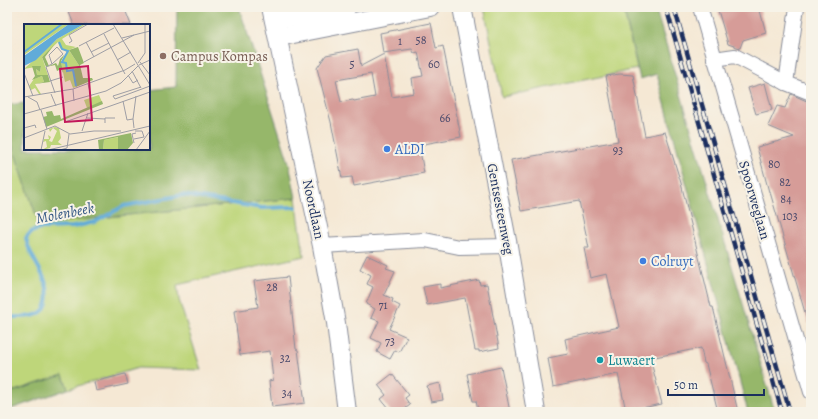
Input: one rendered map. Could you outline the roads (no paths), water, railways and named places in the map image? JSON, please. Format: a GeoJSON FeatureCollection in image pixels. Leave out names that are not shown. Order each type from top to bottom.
{"type":"FeatureCollection","features":[{"type":"Feature","properties":{"kind":"street"},"geometry":{"type":"LineString","coordinates":[[274,21],[346,7]]}},
{"type":"Feature","properties":{"kind":"street"},"geometry":{"type":"LineString","coordinates":[[274,21],[430,7]]}},
{"type":"Feature","properties":{"kind":"street","name":"Gentsesteenweg"},"geometry":{"type":"LineString","coordinates":[[462,7],[508,246],[536,412]]}},
{"type":"Feature","properties":{"kind":"street","name":"Spoorweglaan"},"geometry":{"type":"LineString","coordinates":[[700,7],[811,392]]}},
{"type":"Feature","properties":{"kind":"street"},"geometry":{"type":"LineString","coordinates":[[786,82],[797,7]]}},
{"type":"Feature","properties":{"kind":"street","name":"Noordlaan"},"geometry":{"type":"LineString","coordinates":[[274,21],[322,246],[336,323],[348,412]]}},
{"type":"Feature","properties":{"kind":"street"},"geometry":{"type":"LineString","coordinates":[[714,59],[735,56],[811,93]]}},
{"type":"Feature","properties":{"kind":"street"},"geometry":{"type":"LineString","coordinates":[[322,246],[410,240],[425,240],[459,247],[508,246]]}},
{"type":"Feature","properties":{"kind":"waterway","name":"Molenbeek"},"geometry":{"type":"LineString","coordinates":[[7,317],[35,315],[42,312],[47,304],[48,295],[43,275],[27,244],[26,238],[31,232],[42,228],[73,227],[95,222],[124,206],[183,195],[262,208],[295,207]]}},
{"type":"Feature","properties":{"kind":"railway"},"geometry":{"type":"LineString","coordinates":[[666,7],[782,412]]}},
{"type":"Feature","properties":{"kind":"railway"},"geometry":{"type":"LineString","coordinates":[[674,7],[790,412]]}},
{"type":"Feature","properties":{"kind":"place","name":"Campus Kompas"},"geometry":{"type":"Point","coordinates":[163,56]}},
{"type":"Feature","properties":{"kind":"place","name":"ALDI"},"geometry":{"type":"Point","coordinates":[387,149]}},
{"type":"Feature","properties":{"kind":"place","name":"Colruyt"},"geometry":{"type":"Point","coordinates":[643,261]}},
{"type":"Feature","properties":{"kind":"place","name":"Luwaert"},"geometry":{"type":"Point","coordinates":[600,360]}}]}
